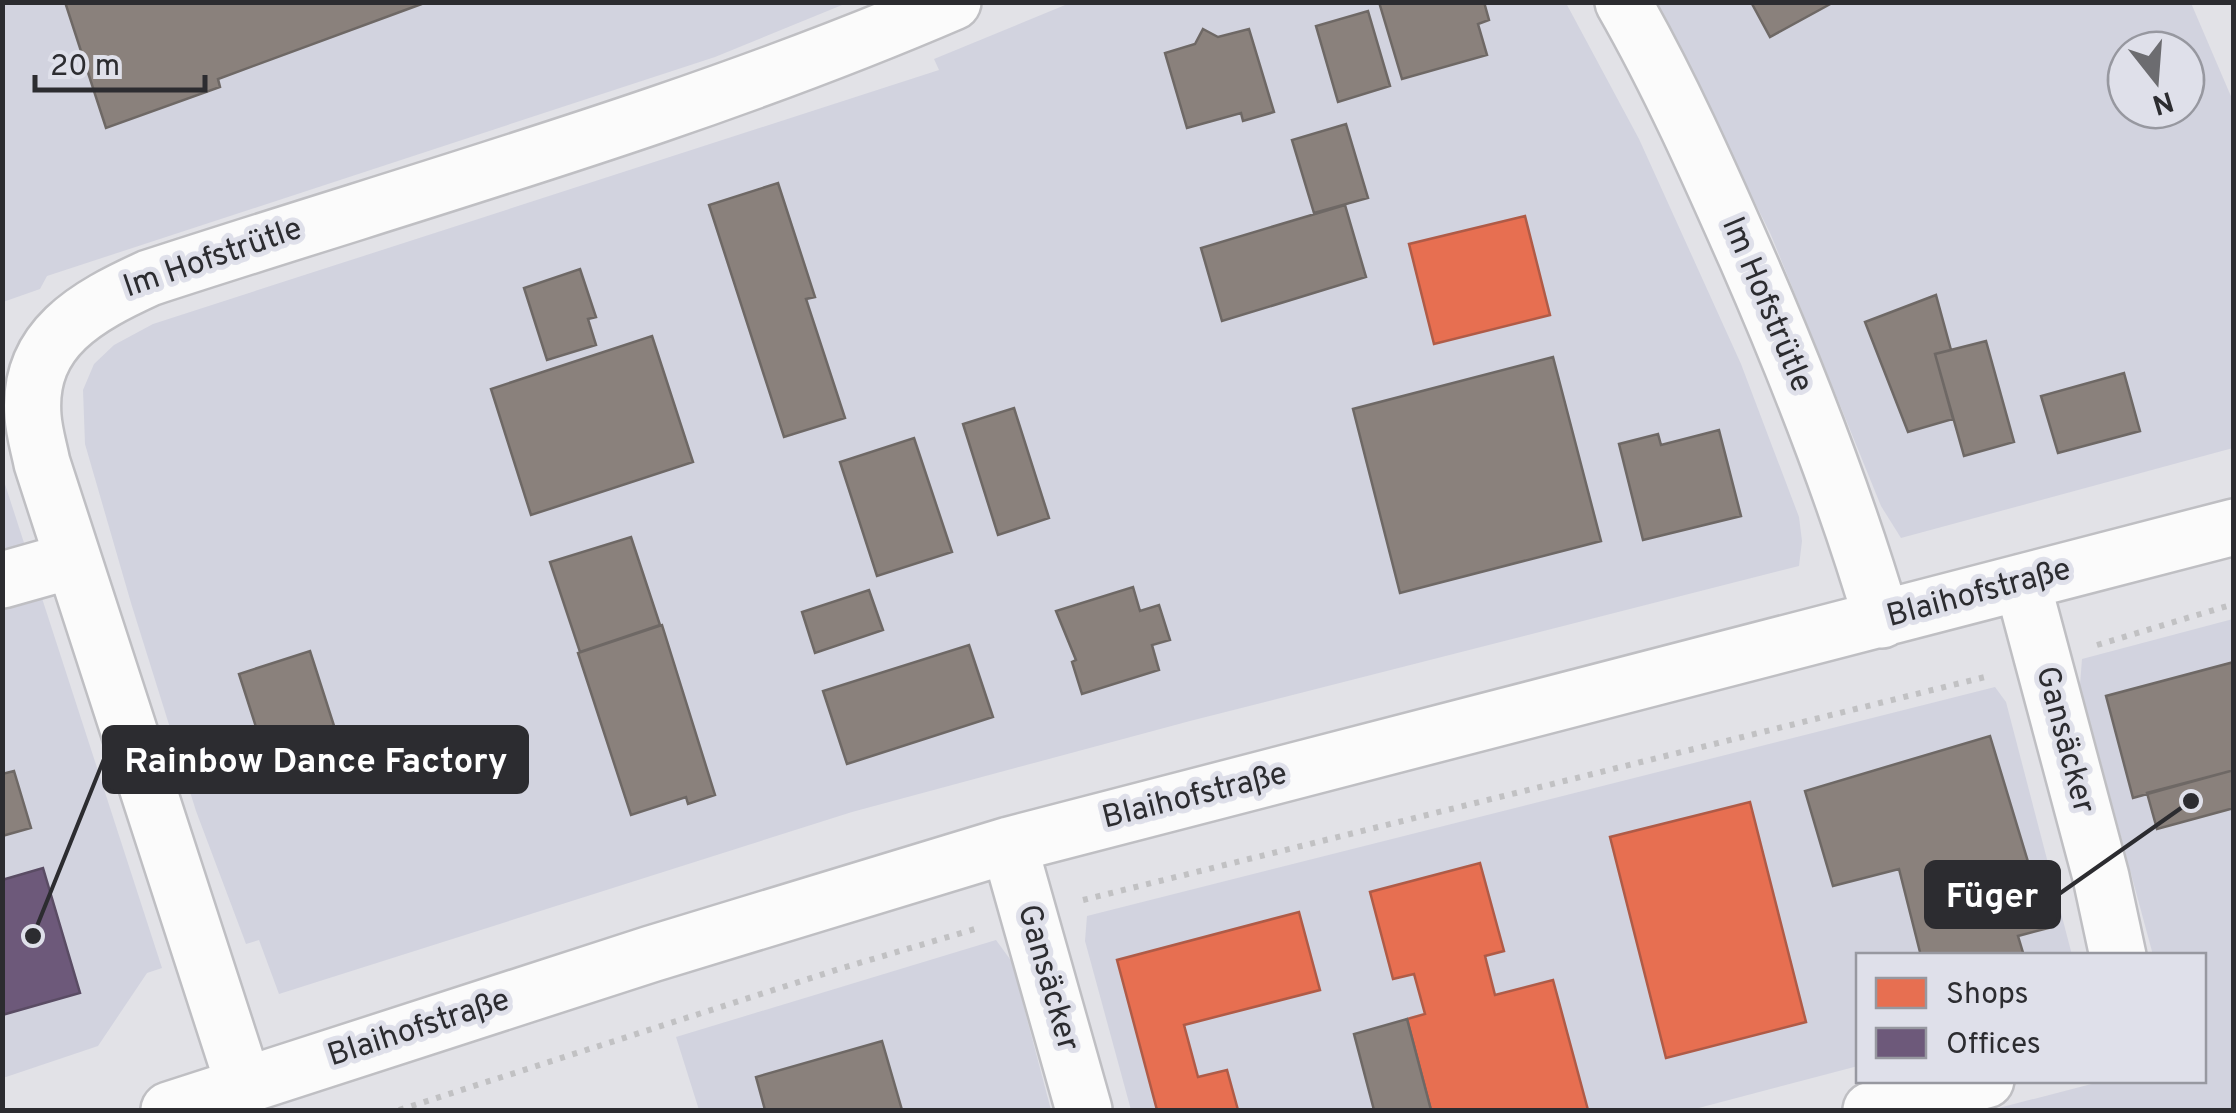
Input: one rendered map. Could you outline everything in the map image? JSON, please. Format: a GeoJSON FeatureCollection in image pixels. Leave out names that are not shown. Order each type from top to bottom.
{"type":"FeatureCollection","features":[{"type":"Feature","properties":{"kind":"street","name":"Im Hofstrütle"},"geometry":{"type":"LineString","coordinates":[[244,1085],[42,462],[33,416],[35,374],[53,342],[75,317],[149,278],[600,134],[744,84],[953,2]]}},
{"type":"Feature","properties":{"kind":"street","name":"Im Hofstrütle"},"geometry":{"type":"LineString","coordinates":[[1623,2],[1703,156],[1770,311],[1829,456],[1882,620]]}},
{"type":"Feature","properties":{"kind":"street","name":"Blaihofstraße"},"geometry":{"type":"LineString","coordinates":[[170,1110],[651,954],[1009,845],[2234,528]]}},
{"type":"Feature","properties":{"kind":"street"},"geometry":{"type":"LineString","coordinates":[[2,580],[74,560]]}},
{"type":"Feature","properties":{"kind":"street","name":"Gansäcker"},"geometry":{"type":"LineString","coordinates":[[2022,582],[2117,953]]}},
{"type":"Feature","properties":{"kind":"street","name":"Gansäcker"},"geometry":{"type":"LineString","coordinates":[[1009,845],[1084,1110]]}},
{"type":"Feature","properties":{"kind":"street"},"geometry":{"type":"LineString","coordinates":[[1871,1110],[1974,1083]]}},
{"type":"Feature","properties":{"kind":"path"},"geometry":{"type":"LineString","coordinates":[[399,1110],[839,969],[1029,914],[1902,700],[2234,604]]}},
{"type":"Feature","properties":{"kind":"shaded area"},"geometry":{"type":"Polygon","coordinates":[[[2,3],[847,3],[715,57],[47,276],[40,289],[3,302],[2,3]]]}},
{"type":"Feature","properties":{"kind":"shaded area"},"geometry":{"type":"Polygon","coordinates":[[[1070,3],[1566,3],[1639,139],[1741,364],[1799,517],[1799,566],[1190,721],[852,812],[279,994],[259,940],[246,944],[196,811],[131,603],[85,444],[83,390],[94,364],[114,345],[153,324],[939,70],[934,59],[1070,3]]]}},
{"type":"Feature","properties":{"kind":"shaded area"},"geometry":{"type":"Polygon","coordinates":[[[1656,3],[2191,3],[2203,30],[2106,30],[2106,130],[2206,130],[2206,38],[2233,101],[2233,448],[1901,538],[1881,506],[1771,235],[1656,3]]]}},
{"type":"Feature","properties":{"kind":"shaded area"},"geometry":{"type":"Polygon","coordinates":[[[2,475],[162,968],[147,973],[98,1046],[3,1078],[2,475]]]}},
{"type":"Feature","properties":{"kind":"shaded area"},"geometry":{"type":"Polygon","coordinates":[[[2233,619],[2233,1110],[1991,1110],[2095,1083],[2206,1083],[2206,953],[2152,953],[2080,685],[2082,659],[2233,619]]]}},
{"type":"Feature","properties":{"kind":"shaded area"},"geometry":{"type":"Polygon","coordinates":[[[1995,687],[2006,702],[2071,953],[1856,953],[1856,1067],[1691,1110],[1131,1110],[1085,941],[1087,916],[1995,687]]]}},
{"type":"Feature","properties":{"kind":"shaded area"},"geometry":{"type":"Polygon","coordinates":[[[996,940],[1012,962],[1051,1110],[699,1110],[676,1037],[996,940]]]}},
{"type":"Feature","properties":{"kind":"building: Shops"},"geometry":{"type":"Polygon","coordinates":[[[1525,216],[1550,315],[1434,344],[1409,244],[1525,216]]]}},
{"type":"Feature","properties":{"kind":"building: Shops"},"geometry":{"type":"Polygon","coordinates":[[[1750,802],[1806,1022],[1666,1058],[1610,837],[1750,802]]]}},
{"type":"Feature","properties":{"kind":"building: Shops"},"geometry":{"type":"Polygon","coordinates":[[[1480,863],[1504,951],[1485,956],[1495,995],[1553,980],[1588,1110],[1431,1110],[1407,1019],[1425,1014],[1414,974],[1393,979],[1370,892],[1480,863]]]}},
{"type":"Feature","properties":{"kind":"building: Shops"},"geometry":{"type":"Polygon","coordinates":[[[1299,912],[1320,990],[1184,1025],[1198,1077],[1227,1070],[1238,1110],[1157,1110],[1117,960],[1299,912]]]}},
{"type":"Feature","properties":{"kind":"building: Offices"},"geometry":{"type":"Polygon","coordinates":[[[43,868],[80,993],[2,1015],[2,880],[43,868]]]}},
{"type":"Feature","properties":{"kind":"building: Industry"},"geometry":{"type":"Polygon","coordinates":[[[65,2],[427,2],[218,79],[220,87],[106,128],[65,2]]]}},
{"type":"Feature","properties":{"kind":"building: Industry"},"geometry":{"type":"Polygon","coordinates":[[[1379,2],[1484,2],[1489,20],[1478,24],[1487,55],[1402,79],[1379,2]]]}},
{"type":"Feature","properties":{"kind":"building: Industry"},"geometry":{"type":"Polygon","coordinates":[[[1751,2],[1834,2],[1770,37],[1751,2]]]}},
{"type":"Feature","properties":{"kind":"building: Industry"},"geometry":{"type":"Polygon","coordinates":[[[1368,11],[1390,86],[1338,102],[1316,26],[1368,11]]]}},
{"type":"Feature","properties":{"kind":"building: Industry"},"geometry":{"type":"Polygon","coordinates":[[[1203,29],[1218,37],[1249,29],[1274,112],[1243,121],[1241,113],[1187,128],[1165,53],[1195,44],[1203,29]]]}},
{"type":"Feature","properties":{"kind":"building: Industry"},"geometry":{"type":"Polygon","coordinates":[[[1346,124],[1368,198],[1314,213],[1292,140],[1346,124]]]}},
{"type":"Feature","properties":{"kind":"building: Industry"},"geometry":{"type":"Polygon","coordinates":[[[778,183],[815,297],[806,299],[845,418],[784,437],[709,205],[778,183]]]}},
{"type":"Feature","properties":{"kind":"building: Industry"},"geometry":{"type":"Polygon","coordinates":[[[1345,205],[1366,277],[1222,321],[1201,248],[1345,205]]]}},
{"type":"Feature","properties":{"kind":"building: Industry"},"geometry":{"type":"Polygon","coordinates":[[[580,269],[596,317],[588,319],[596,345],[547,360],[524,288],[580,269]]]}},
{"type":"Feature","properties":{"kind":"building: Industry"},"geometry":{"type":"Polygon","coordinates":[[[1936,295],[1951,350],[1935,354],[1953,419],[1908,432],[1865,322],[1936,295]]]}},
{"type":"Feature","properties":{"kind":"building: Industry"},"geometry":{"type":"Polygon","coordinates":[[[652,336],[693,462],[531,515],[491,389],[652,336]]]}},
{"type":"Feature","properties":{"kind":"building: Industry"},"geometry":{"type":"Polygon","coordinates":[[[1986,341],[2014,442],[1964,456],[1935,354],[1986,341]]]}},
{"type":"Feature","properties":{"kind":"building: Industry"},"geometry":{"type":"Polygon","coordinates":[[[1553,357],[1601,541],[1400,593],[1353,409],[1553,357]]]}},
{"type":"Feature","properties":{"kind":"building: Industry"},"geometry":{"type":"Polygon","coordinates":[[[2124,373],[2140,431],[2058,453],[2041,396],[2124,373]]]}},
{"type":"Feature","properties":{"kind":"building: Industry"},"geometry":{"type":"Polygon","coordinates":[[[1014,408],[1049,518],[998,535],[963,424],[1014,408]]]}},
{"type":"Feature","properties":{"kind":"building: Industry"},"geometry":{"type":"Polygon","coordinates":[[[1719,430],[1741,516],[1643,540],[1619,444],[1658,434],[1661,445],[1719,430]]]}},
{"type":"Feature","properties":{"kind":"building: Industry"},"geometry":{"type":"Polygon","coordinates":[[[914,438],[952,552],[877,576],[840,462],[914,438]]]}},
{"type":"Feature","properties":{"kind":"building: Industry"},"geometry":{"type":"Polygon","coordinates":[[[631,537],[660,625],[580,652],[550,562],[631,537]]]}},
{"type":"Feature","properties":{"kind":"building: Industry"},"geometry":{"type":"Polygon","coordinates":[[[1133,587],[1140,611],[1159,605],[1170,640],[1152,645],[1159,670],[1082,694],[1072,662],[1076,660],[1056,611],[1133,587]]]}},
{"type":"Feature","properties":{"kind":"building: Industry"},"geometry":{"type":"Polygon","coordinates":[[[869,590],[883,630],[815,653],[802,612],[869,590]]]}},
{"type":"Feature","properties":{"kind":"building: Industry"},"geometry":{"type":"Polygon","coordinates":[[[662,625],[715,795],[688,804],[686,797],[631,815],[578,653],[662,625]]]}},
{"type":"Feature","properties":{"kind":"building: Industry"},"geometry":{"type":"Polygon","coordinates":[[[969,645],[993,717],[847,764],[823,691],[969,645]]]}},
{"type":"Feature","properties":{"kind":"building: Industry"},"geometry":{"type":"Polygon","coordinates":[[[310,651],[336,732],[265,755],[239,674],[310,651]]]}},
{"type":"Feature","properties":{"kind":"building: Industry"},"geometry":{"type":"Polygon","coordinates":[[[2234,662],[2234,770],[2133,798],[2106,696],[2234,662]]]}},
{"type":"Feature","properties":{"kind":"building: Industry"},"geometry":{"type":"Polygon","coordinates":[[[1990,736],[2048,928],[2018,936],[2023,953],[1920,953],[1899,869],[1833,886],[1805,791],[1990,736]]]}},
{"type":"Feature","properties":{"kind":"building: Industry"},"geometry":{"type":"Polygon","coordinates":[[[2234,770],[2234,808],[2157,829],[2147,793],[2234,770]]]}},
{"type":"Feature","properties":{"kind":"building: Industry"},"geometry":{"type":"Polygon","coordinates":[[[14,771],[31,828],[2,836],[2,774],[14,771]]]}},
{"type":"Feature","properties":{"kind":"building: Industry"},"geometry":{"type":"Polygon","coordinates":[[[1407,1019],[1431,1110],[1374,1110],[1354,1034],[1407,1019]]]}},
{"type":"Feature","properties":{"kind":"building: Industry"},"geometry":{"type":"Polygon","coordinates":[[[882,1041],[902,1110],[765,1110],[756,1077],[882,1041]]]}},
{"type":"Feature","properties":{"kind":"place","name":"Füger"},"geometry":{"type":"Point","coordinates":[2191,801]}},
{"type":"Feature","properties":{"kind":"place","name":"Rainbow Dance Factory"},"geometry":{"type":"Point","coordinates":[33,936]}}]}
